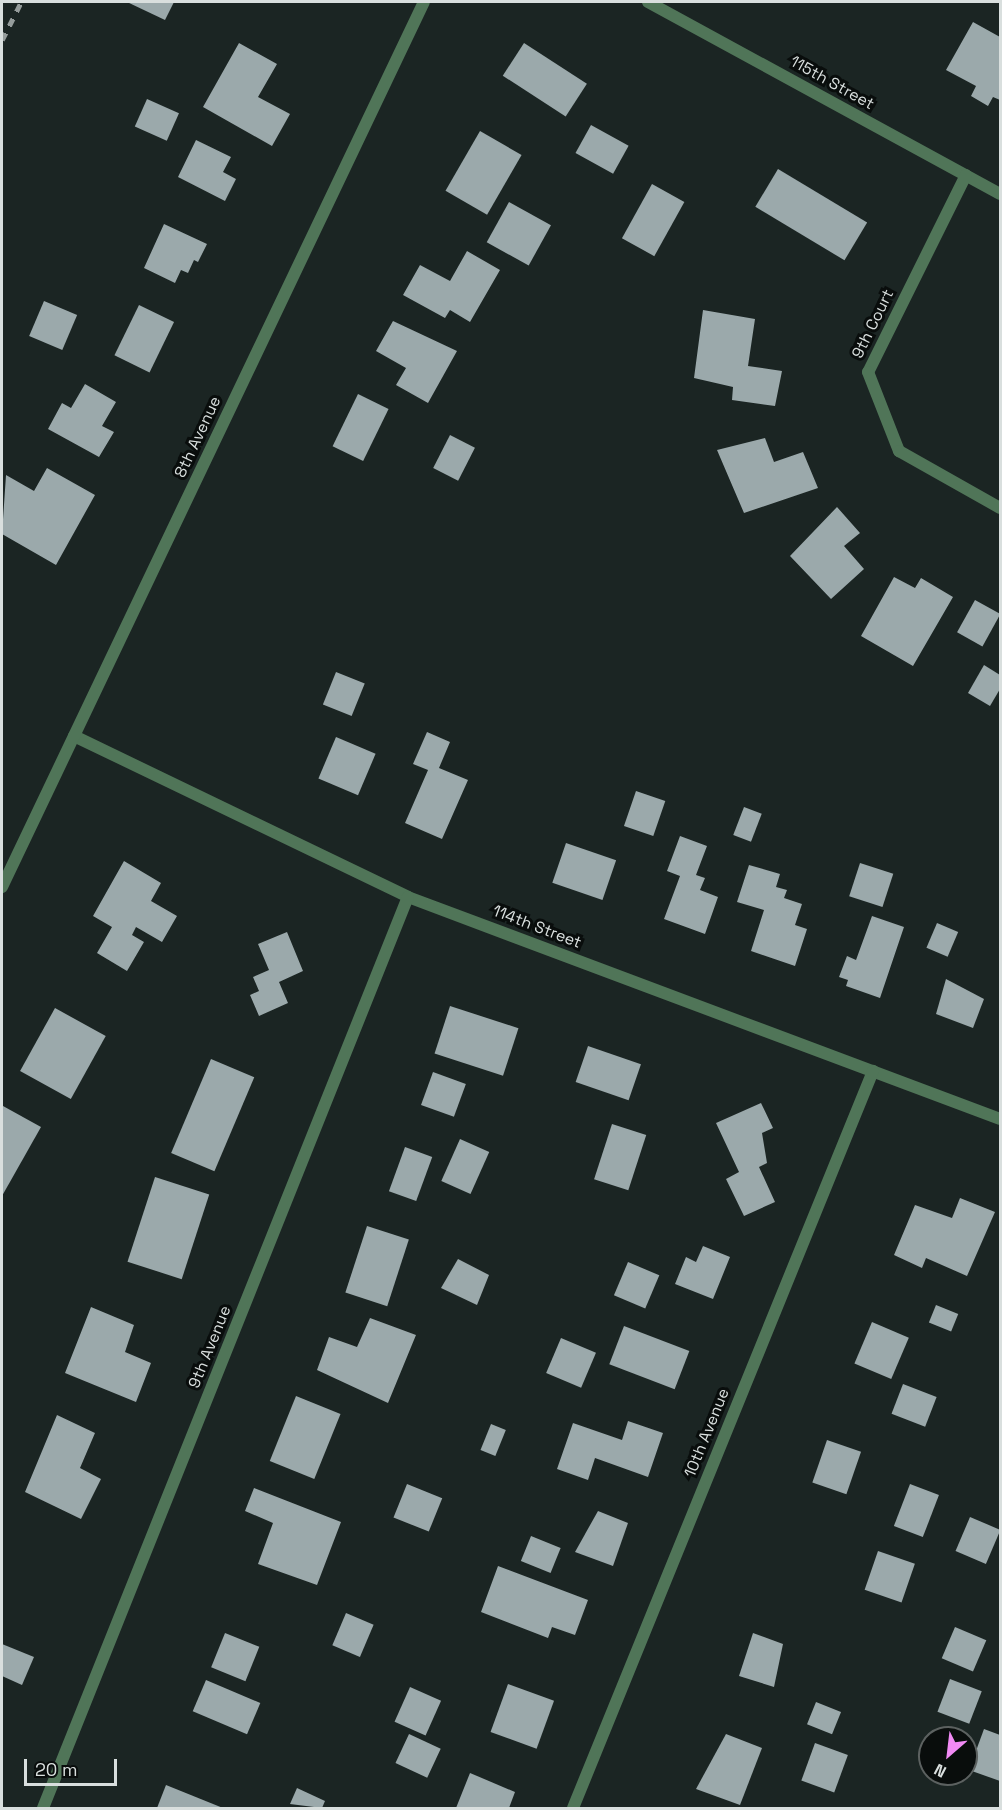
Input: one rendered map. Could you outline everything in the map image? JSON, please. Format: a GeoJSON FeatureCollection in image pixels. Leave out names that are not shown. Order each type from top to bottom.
{"type":"FeatureCollection","features":[{"type":"Feature","properties":{"kind":"street","name":"8th Avenue"},"geometry":{"type":"LineString","coordinates":[[2,887],[424,2]]}},
{"type":"Feature","properties":{"kind":"street","name":"115th Street"},"geometry":{"type":"LineString","coordinates":[[648,2],[1000,194]]}},
{"type":"Feature","properties":{"kind":"street","name":"9th Court"},"geometry":{"type":"LineString","coordinates":[[966,175],[868,372],[899,451],[1000,508]]}},
{"type":"Feature","properties":{"kind":"street","name":"114th Street"},"geometry":{"type":"LineString","coordinates":[[74,736],[408,897],[1000,1119]]}},
{"type":"Feature","properties":{"kind":"street","name":"9th Avenue"},"geometry":{"type":"LineString","coordinates":[[43,1809],[408,897]]}},
{"type":"Feature","properties":{"kind":"street","name":"10th Avenue"},"geometry":{"type":"LineString","coordinates":[[573,1809],[873,1071]]}},
{"type":"Feature","properties":{"kind":"building"},"geometry":{"type":"Polygon","coordinates":[[[127,2],[174,2],[165,20],[127,2]]]}},
{"type":"Feature","properties":{"kind":"building"},"geometry":{"type":"Polygon","coordinates":[[[973,22],[1000,37],[1000,100],[993,97],[988,106],[971,96],[976,86],[946,70],[973,22]]]}},
{"type":"Feature","properties":{"kind":"building"},"geometry":{"type":"Polygon","coordinates":[[[239,43],[277,64],[258,97],[290,114],[272,146],[203,107],[239,43]]]}},
{"type":"Feature","properties":{"kind":"building"},"geometry":{"type":"Polygon","coordinates":[[[524,43],[587,84],[566,117],[503,76],[524,43]]]}},
{"type":"Feature","properties":{"kind":"building"},"geometry":{"type":"Polygon","coordinates":[[[147,99],[179,113],[167,141],[135,126],[147,99]]]}},
{"type":"Feature","properties":{"kind":"building"},"geometry":{"type":"Polygon","coordinates":[[[591,125],[629,146],[613,174],[575,153],[591,125]]]}},
{"type":"Feature","properties":{"kind":"building"},"geometry":{"type":"Polygon","coordinates":[[[480,131],[522,155],[487,215],[446,191],[480,131]]]}},
{"type":"Feature","properties":{"kind":"building"},"geometry":{"type":"Polygon","coordinates":[[[196,140],[231,157],[223,172],[236,179],[225,201],[178,177],[196,140]]]}},
{"type":"Feature","properties":{"kind":"building"},"geometry":{"type":"Polygon","coordinates":[[[778,169],[867,223],[844,260],[755,207],[778,169]]]}},
{"type":"Feature","properties":{"kind":"building"},"geometry":{"type":"Polygon","coordinates":[[[652,184],[684,202],[654,256],[622,238],[652,184]]]}},
{"type":"Feature","properties":{"kind":"building"},"geometry":{"type":"Polygon","coordinates":[[[509,202],[551,225],[529,266],[487,242],[509,202]]]}},
{"type":"Feature","properties":{"kind":"building"},"geometry":{"type":"Polygon","coordinates":[[[164,224],[207,244],[198,262],[194,260],[188,273],[181,270],[175,283],[144,268],[164,224]]]}},
{"type":"Feature","properties":{"kind":"building"},"geometry":{"type":"Polygon","coordinates":[[[467,251],[500,270],[470,322],[450,310],[445,318],[403,295],[420,265],[450,281],[467,251]]]}},
{"type":"Feature","properties":{"kind":"building"},"geometry":{"type":"Polygon","coordinates":[[[44,301],[77,315],[62,350],[29,336],[44,301]]]}},
{"type":"Feature","properties":{"kind":"building"},"geometry":{"type":"Polygon","coordinates":[[[139,305],[174,322],[150,372],[114,355],[139,305]]]}},
{"type":"Feature","properties":{"kind":"building"},"geometry":{"type":"Polygon","coordinates":[[[703,310],[755,319],[748,366],[782,371],[775,406],[732,400],[733,387],[694,378],[703,310]]]}},
{"type":"Feature","properties":{"kind":"building"},"geometry":{"type":"Polygon","coordinates":[[[393,321],[457,351],[428,403],[396,385],[406,368],[376,351],[393,321]]]}},
{"type":"Feature","properties":{"kind":"building"},"geometry":{"type":"Polygon","coordinates":[[[85,384],[116,402],[102,426],[114,432],[99,457],[48,429],[62,403],[71,408],[85,384]]]}},
{"type":"Feature","properties":{"kind":"building"},"geometry":{"type":"Polygon","coordinates":[[[358,394],[389,409],[363,461],[333,446],[358,394]]]}},
{"type":"Feature","properties":{"kind":"building"},"geometry":{"type":"Polygon","coordinates":[[[450,435],[475,448],[458,481],[433,468],[450,435]]]}},
{"type":"Feature","properties":{"kind":"building"},"geometry":{"type":"Polygon","coordinates":[[[765,438],[774,462],[803,452],[818,488],[744,513],[717,450],[765,438]]]}},
{"type":"Feature","properties":{"kind":"building"},"geometry":{"type":"Polygon","coordinates":[[[47,468],[95,495],[56,565],[2,534],[6,475],[34,491],[47,468]]]}},
{"type":"Feature","properties":{"kind":"building"},"geometry":{"type":"Polygon","coordinates":[[[837,507],[860,533],[844,546],[864,569],[831,599],[790,556],[837,507]]]}},
{"type":"Feature","properties":{"kind":"building"},"geometry":{"type":"Polygon","coordinates":[[[894,577],[915,588],[921,578],[953,597],[913,666],[861,636],[894,577]]]}},
{"type":"Feature","properties":{"kind":"building"},"geometry":{"type":"Polygon","coordinates":[[[975,600],[1000,614],[982,646],[957,632],[975,600]]]}},
{"type":"Feature","properties":{"kind":"building"},"geometry":{"type":"Polygon","coordinates":[[[984,665],[1000,675],[1000,689],[990,706],[968,693],[984,665]]]}},
{"type":"Feature","properties":{"kind":"building"},"geometry":{"type":"Polygon","coordinates":[[[336,672],[365,684],[352,716],[323,704],[336,672]]]}},
{"type":"Feature","properties":{"kind":"building"},"geometry":{"type":"Polygon","coordinates":[[[427,732],[450,742],[439,768],[468,780],[442,839],[405,823],[428,770],[413,764],[427,732]]]}},
{"type":"Feature","properties":{"kind":"building"},"geometry":{"type":"Polygon","coordinates":[[[336,737],[376,754],[358,795],[318,778],[336,737]]]}},
{"type":"Feature","properties":{"kind":"building"},"geometry":{"type":"Polygon","coordinates":[[[636,791],[665,801],[653,836],[624,826],[636,791]]]}},
{"type":"Feature","properties":{"kind":"building"},"geometry":{"type":"Polygon","coordinates":[[[744,807],[762,814],[751,842],[733,835],[744,807]]]}},
{"type":"Feature","properties":{"kind":"building"},"geometry":{"type":"Polygon","coordinates":[[[680,836],[707,846],[696,875],[705,878],[700,890],[718,897],[705,934],[664,919],[680,876],[667,871],[680,836]]]}},
{"type":"Feature","properties":{"kind":"building"},"geometry":{"type":"Polygon","coordinates":[[[566,843],[616,860],[602,900],[552,883],[566,843]]]}},
{"type":"Feature","properties":{"kind":"building"},"geometry":{"type":"Polygon","coordinates":[[[124,861],[161,883],[151,901],[177,916],[162,942],[136,927],[132,935],[144,942],[127,971],[97,953],[112,927],[93,916],[124,861]]]}},
{"type":"Feature","properties":{"kind":"building"},"geometry":{"type":"Polygon","coordinates":[[[860,863],[893,874],[882,907],[849,896],[860,863]]]}},
{"type":"Feature","properties":{"kind":"building"},"geometry":{"type":"Polygon","coordinates":[[[749,865],[780,874],[776,887],[787,890],[784,898],[802,904],[795,925],[807,929],[795,966],[751,951],[764,910],[737,902],[749,865]]]}},
{"type":"Feature","properties":{"kind":"building"},"geometry":{"type":"Polygon","coordinates":[[[872,916],[904,927],[880,998],[846,986],[848,980],[839,977],[847,956],[856,960],[872,916]]]}},
{"type":"Feature","properties":{"kind":"building"},"geometry":{"type":"Polygon","coordinates":[[[937,923],[958,932],[948,957],[926,948],[937,923]]]}},
{"type":"Feature","properties":{"kind":"building"},"geometry":{"type":"Polygon","coordinates":[[[287,932],[303,971],[279,982],[288,1003],[259,1016],[250,995],[259,991],[253,977],[269,970],[258,944],[287,932]]]}},
{"type":"Feature","properties":{"kind":"building"},"geometry":{"type":"Polygon","coordinates":[[[946,979],[984,999],[973,1028],[936,1014],[946,979]]]}},
{"type":"Feature","properties":{"kind":"building"},"geometry":{"type":"Polygon","coordinates":[[[450,1006],[518,1028],[503,1076],[435,1054],[450,1006]]]}},
{"type":"Feature","properties":{"kind":"building"},"geometry":{"type":"Polygon","coordinates":[[[55,1008],[106,1036],[71,1099],[20,1071],[55,1008]]]}},
{"type":"Feature","properties":{"kind":"building"},"geometry":{"type":"Polygon","coordinates":[[[588,1046],[641,1064],[629,1100],[576,1082],[588,1046]]]}},
{"type":"Feature","properties":{"kind":"building"},"geometry":{"type":"Polygon","coordinates":[[[211,1059],[254,1077],[214,1171],[171,1153],[211,1059]]]}},
{"type":"Feature","properties":{"kind":"building"},"geometry":{"type":"Polygon","coordinates":[[[433,1072],[466,1084],[454,1117],[421,1105],[433,1072]]]}},
{"type":"Feature","properties":{"kind":"building"},"geometry":{"type":"Polygon","coordinates":[[[761,1103],[773,1128],[762,1133],[767,1163],[759,1167],[775,1202],[744,1216],[726,1179],[739,1172],[716,1123],[761,1103]]]}},
{"type":"Feature","properties":{"kind":"building"},"geometry":{"type":"Polygon","coordinates":[[[3,1106],[41,1127],[2,1196],[2,1108],[3,1106]]]}},
{"type":"Feature","properties":{"kind":"building"},"geometry":{"type":"Polygon","coordinates":[[[612,1124],[646,1135],[628,1190],[594,1179],[612,1124]]]}},
{"type":"Feature","properties":{"kind":"building"},"geometry":{"type":"Polygon","coordinates":[[[460,1139],[489,1152],[471,1194],[441,1181],[460,1139]]]}},
{"type":"Feature","properties":{"kind":"building"},"geometry":{"type":"Polygon","coordinates":[[[405,1147],[432,1157],[416,1201],[389,1191],[405,1147]]]}},
{"type":"Feature","properties":{"kind":"building"},"geometry":{"type":"Polygon","coordinates":[[[155,1177],[209,1195],[182,1279],[127,1262],[155,1177]]]}},
{"type":"Feature","properties":{"kind":"building"},"geometry":{"type":"Polygon","coordinates":[[[960,1198],[995,1212],[967,1276],[926,1258],[922,1268],[894,1255],[915,1205],[952,1218],[960,1198]]]}},
{"type":"Feature","properties":{"kind":"building"},"geometry":{"type":"Polygon","coordinates":[[[367,1226],[409,1240],[387,1306],[345,1293],[367,1226]]]}},
{"type":"Feature","properties":{"kind":"building"},"geometry":{"type":"Polygon","coordinates":[[[703,1246],[730,1257],[713,1299],[675,1284],[686,1257],[696,1262],[703,1246]]]}},
{"type":"Feature","properties":{"kind":"building"},"geometry":{"type":"Polygon","coordinates":[[[458,1259],[489,1275],[477,1305],[441,1288],[458,1259]]]}},
{"type":"Feature","properties":{"kind":"building"},"geometry":{"type":"Polygon","coordinates":[[[628,1262],[659,1275],[645,1308],[614,1295],[628,1262]]]}},
{"type":"Feature","properties":{"kind":"building"},"geometry":{"type":"Polygon","coordinates":[[[936,1305],[958,1314],[951,1332],[929,1323],[936,1305]]]}},
{"type":"Feature","properties":{"kind":"building"},"geometry":{"type":"Polygon","coordinates":[[[91,1307],[134,1325],[125,1352],[151,1363],[136,1402],[65,1373],[91,1307]]]}},
{"type":"Feature","properties":{"kind":"building"},"geometry":{"type":"Polygon","coordinates":[[[370,1318],[416,1335],[388,1403],[317,1370],[329,1337],[357,1347],[370,1318]]]}},
{"type":"Feature","properties":{"kind":"building"},"geometry":{"type":"Polygon","coordinates":[[[872,1322],[909,1338],[891,1379],[854,1363],[872,1322]]]}},
{"type":"Feature","properties":{"kind":"building"},"geometry":{"type":"Polygon","coordinates":[[[624,1326],[689,1351],[675,1389],[609,1364],[624,1326]]]}},
{"type":"Feature","properties":{"kind":"building"},"geometry":{"type":"Polygon","coordinates":[[[561,1338],[596,1353],[581,1388],[546,1373],[561,1338]]]}},
{"type":"Feature","properties":{"kind":"building"},"geometry":{"type":"Polygon","coordinates":[[[903,1384],[937,1397],[925,1427],[892,1414],[903,1384]]]}},
{"type":"Feature","properties":{"kind":"building"},"geometry":{"type":"Polygon","coordinates":[[[296,1396],[341,1414],[314,1479],[270,1461],[296,1396]]]}},
{"type":"Feature","properties":{"kind":"building"},"geometry":{"type":"Polygon","coordinates":[[[57,1415],[95,1433],[80,1468],[101,1479],[81,1519],[25,1492],[57,1415]]]}},
{"type":"Feature","properties":{"kind":"building"},"geometry":{"type":"Polygon","coordinates":[[[628,1421],[663,1433],[648,1477],[595,1458],[588,1480],[557,1469],[573,1423],[622,1440],[628,1421]]]}},
{"type":"Feature","properties":{"kind":"building"},"geometry":{"type":"Polygon","coordinates":[[[491,1424],[506,1430],[495,1456],[481,1450],[491,1424]]]}},
{"type":"Feature","properties":{"kind":"building"},"geometry":{"type":"Polygon","coordinates":[[[827,1440],[861,1452],[846,1494],[812,1483],[827,1440]]]}},
{"type":"Feature","properties":{"kind":"building"},"geometry":{"type":"Polygon","coordinates":[[[407,1484],[442,1498],[429,1532],[394,1517],[407,1484]]]}},
{"type":"Feature","properties":{"kind":"building"},"geometry":{"type":"Polygon","coordinates":[[[910,1484],[939,1495],[923,1537],[894,1526],[910,1484]]]}},
{"type":"Feature","properties":{"kind":"building"},"geometry":{"type":"Polygon","coordinates":[[[254,1488],[341,1522],[317,1585],[258,1564],[273,1523],[245,1511],[254,1488]]]}},
{"type":"Feature","properties":{"kind":"building"},"geometry":{"type":"Polygon","coordinates":[[[598,1511],[628,1523],[613,1566],[575,1552],[598,1511]]]}},
{"type":"Feature","properties":{"kind":"building"},"geometry":{"type":"Polygon","coordinates":[[[970,1517],[1000,1530],[986,1564],[956,1551],[970,1517]]]}},
{"type":"Feature","properties":{"kind":"building"},"geometry":{"type":"Polygon","coordinates":[[[531,1536],[561,1548],[551,1573],[521,1561],[531,1536]]]}},
{"type":"Feature","properties":{"kind":"building"},"geometry":{"type":"Polygon","coordinates":[[[878,1551],[915,1564],[902,1602],[865,1590],[878,1551]]]}},
{"type":"Feature","properties":{"kind":"building"},"geometry":{"type":"Polygon","coordinates":[[[498,1566],[588,1600],[575,1635],[552,1627],[548,1638],[481,1612],[498,1566]]]}},
{"type":"Feature","properties":{"kind":"building"},"geometry":{"type":"Polygon","coordinates":[[[346,1613],[374,1625],[360,1657],[332,1645],[346,1613]]]}},
{"type":"Feature","properties":{"kind":"building"},"geometry":{"type":"Polygon","coordinates":[[[955,1627],[986,1640],[973,1672],[942,1658],[955,1627]]]}},
{"type":"Feature","properties":{"kind":"building"},"geometry":{"type":"Polygon","coordinates":[[[225,1633],[259,1647],[245,1681],[211,1667],[225,1633]]]}},
{"type":"Feature","properties":{"kind":"building"},"geometry":{"type":"Polygon","coordinates":[[[753,1633],[783,1644],[774,1687],[739,1676],[753,1633]]]}},
{"type":"Feature","properties":{"kind":"building"},"geometry":{"type":"Polygon","coordinates":[[[2,1644],[34,1657],[22,1685],[2,1676],[2,1644]]]}},
{"type":"Feature","properties":{"kind":"building"},"geometry":{"type":"Polygon","coordinates":[[[950,1679],[982,1691],[969,1724],[937,1712],[950,1679]]]}},
{"type":"Feature","properties":{"kind":"building"},"geometry":{"type":"Polygon","coordinates":[[[206,1680],[260,1703],[247,1734],[193,1711],[206,1680]]]}},
{"type":"Feature","properties":{"kind":"building"},"geometry":{"type":"Polygon","coordinates":[[[508,1684],[554,1701],[537,1749],[491,1732],[508,1684]]]}},
{"type":"Feature","properties":{"kind":"building"},"geometry":{"type":"Polygon","coordinates":[[[410,1687],[441,1701],[426,1736],[395,1722],[410,1687]]]}},
{"type":"Feature","properties":{"kind":"building"},"geometry":{"type":"Polygon","coordinates":[[[816,1702],[841,1712],[832,1734],[807,1724],[816,1702]]]}},
{"type":"Feature","properties":{"kind":"building"},"geometry":{"type":"Polygon","coordinates":[[[984,1729],[1000,1735],[1000,1781],[978,1773],[978,1745],[984,1729]]]}},
{"type":"Feature","properties":{"kind":"building"},"geometry":{"type":"Polygon","coordinates":[[[409,1734],[441,1749],[427,1778],[395,1763],[409,1734]]]}},
{"type":"Feature","properties":{"kind":"building"},"geometry":{"type":"Polygon","coordinates":[[[726,1734],[762,1748],[740,1805],[696,1789],[726,1734]]]}},
{"type":"Feature","properties":{"kind":"building"},"geometry":{"type":"Polygon","coordinates":[[[815,1743],[848,1755],[834,1793],[801,1781],[815,1743]]]}},
{"type":"Feature","properties":{"kind":"building"},"geometry":{"type":"Polygon","coordinates":[[[470,1773],[515,1792],[509,1808],[456,1808],[470,1773]]]}},
{"type":"Feature","properties":{"kind":"building"},"geometry":{"type":"Polygon","coordinates":[[[166,1785],[223,1808],[157,1808],[166,1785]]]}},
{"type":"Feature","properties":{"kind":"building"},"geometry":{"type":"Polygon","coordinates":[[[297,1788],[325,1801],[322,1808],[290,1804],[297,1788]]]}},
{"type":"Feature","properties":{"kind":"railway"},"geometry":{"type":"LineString","coordinates":[[2,40],[21,2]]}}]}
